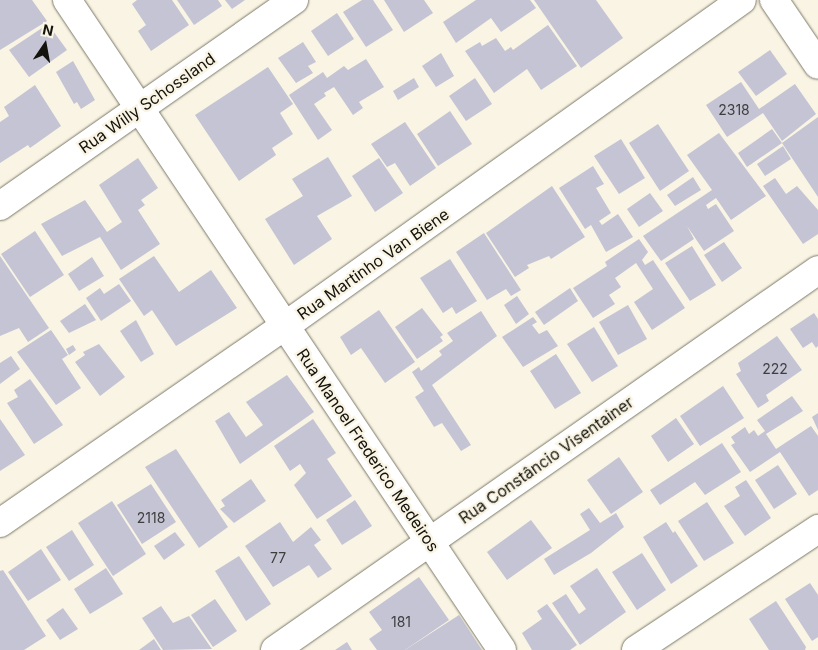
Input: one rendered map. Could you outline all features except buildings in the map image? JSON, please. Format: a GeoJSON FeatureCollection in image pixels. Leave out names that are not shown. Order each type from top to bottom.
{"type":"FeatureCollection","features":[{"type":"Feature","properties":{"kind":"street","name":"Rua Manoel Frederico Medeiros"},"geometry":{"type":"LineString","coordinates":[[67,0],[502,650]]}},
{"type":"Feature","properties":{"kind":"street","name":"Rua Willy Schossland"},"geometry":{"type":"LineString","coordinates":[[0,206],[294,0]]}},
{"type":"Feature","properties":{"kind":"street","name":"Rua Martinho Van Biene"},"geometry":{"type":"LineString","coordinates":[[0,523],[285,326],[742,0]]}},
{"type":"Feature","properties":{"kind":"street"},"geometry":{"type":"LineString","coordinates":[[774,0],[818,65]]}},
{"type":"Feature","properties":{"kind":"street","name":"Rua Constâncio Visentainer"},"geometry":{"type":"LineString","coordinates":[[275,650],[818,270]]}},
{"type":"Feature","properties":{"kind":"street"},"geometry":{"type":"LineString","coordinates":[[636,650],[818,529]]}}]}
